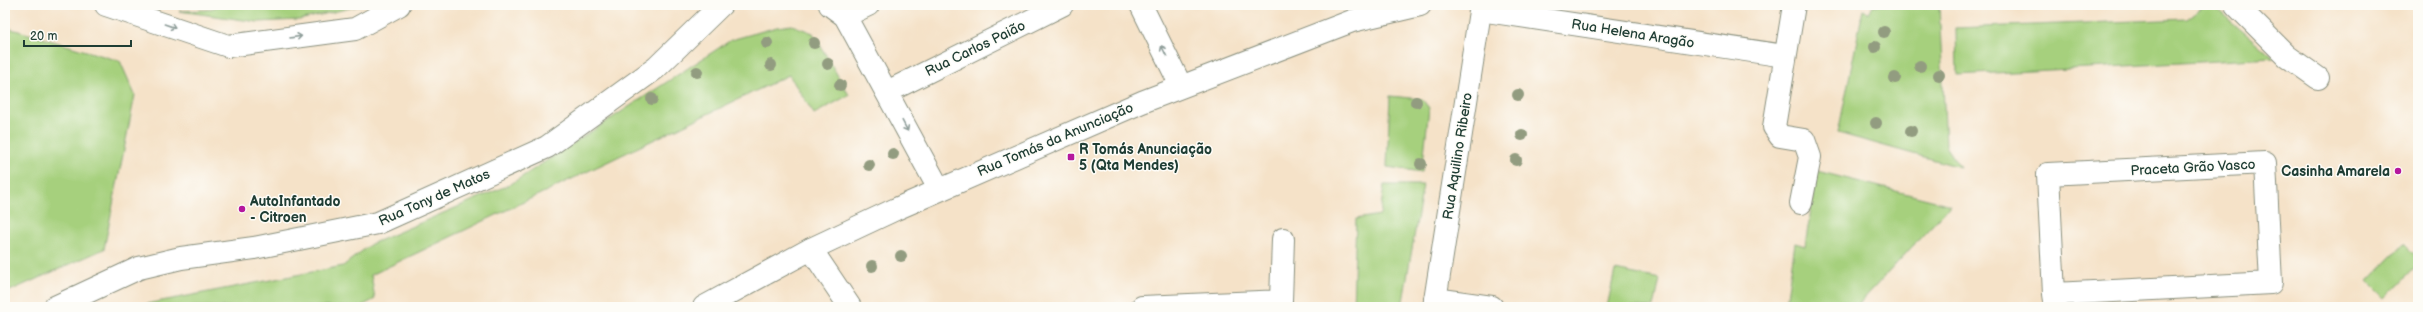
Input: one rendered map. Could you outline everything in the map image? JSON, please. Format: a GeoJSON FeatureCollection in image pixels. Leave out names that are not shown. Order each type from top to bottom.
{"type":"FeatureCollection","features":[{"type":"Feature","properties":{"kind":"street"},"geometry":{"type":"LineString","coordinates":[[106,5],[228,46],[355,29],[399,5]]}},
{"type":"Feature","properties":{"kind":"street","name":"Rua Tony de Matos"},"geometry":{"type":"LineString","coordinates":[[55,307],[139,268],[181,258],[254,248],[378,223],[547,147],[656,68],[721,5]]}},
{"type":"Feature","properties":{"kind":"street"},"geometry":{"type":"LineString","coordinates":[[868,5],[838,11],[887,92],[939,189]]}},
{"type":"Feature","properties":{"kind":"street","name":"Rua Carlos Paião"},"geometry":{"type":"LineString","coordinates":[[887,92],[1062,5]]}},
{"type":"Feature","properties":{"kind":"street"},"geometry":{"type":"LineString","coordinates":[[1141,5],[1181,86]]}},
{"type":"Feature","properties":{"kind":"street","name":"Rua Tomás da Anunciação"},"geometry":{"type":"LineString","coordinates":[[704,307],[811,249],[939,189],[1181,86],[1352,21],[1420,5]]}},
{"type":"Feature","properties":{"kind":"street"},"geometry":{"type":"LineString","coordinates":[[1794,5],[1774,127],[1780,136],[1804,140],[1810,156],[1801,204]]}},
{"type":"Feature","properties":{"kind":"street"},"geometry":{"type":"LineString","coordinates":[[2236,5],[2287,56],[2318,78]]}},
{"type":"Feature","properties":{"kind":"street","name":"Rua Helena Aragão"},"geometry":{"type":"LineString","coordinates":[[1481,8],[1786,56]]}},
{"type":"Feature","properties":{"kind":"street","name":"Rua Aquilino Ribeiro"},"geometry":{"type":"LineString","coordinates":[[1435,303],[1481,8]]}},
{"type":"Feature","properties":{"kind":"street","name":"Praceta Grão Vasco"},"geometry":{"type":"LineString","coordinates":[[2265,163],[2271,283],[2055,300],[2048,174],[2265,163]]}},
{"type":"Feature","properties":{"kind":"street"},"geometry":{"type":"LineString","coordinates":[[1142,307],[1281,301],[1283,239]]}},
{"type":"Feature","properties":{"kind":"street"},"geometry":{"type":"LineString","coordinates":[[811,249],[850,307]]}},
{"type":"Feature","properties":{"kind":"street"},"geometry":{"type":"LineString","coordinates":[[1435,303],[1492,307]]}},
{"type":"Feature","properties":{"kind":"green space"},"geometry":{"type":"Polygon","coordinates":[[[223,5],[363,5],[299,20],[258,22],[179,11],[206,10],[223,5]]]}},
{"type":"Feature","properties":{"kind":"green space"},"geometry":{"type":"Polygon","coordinates":[[[1873,5],[1939,5],[1946,146],[1960,167],[1838,133],[1863,10],[1869,13],[1873,5]]]}},
{"type":"Feature","properties":{"kind":"green space"},"geometry":{"type":"Polygon","coordinates":[[[2205,5],[2212,5],[2274,58],[1957,75],[1956,28],[2187,19],[2205,5]]]}},
{"type":"Feature","properties":{"kind":"green space"},"geometry":{"type":"Polygon","coordinates":[[[792,25],[813,33],[849,95],[814,114],[789,75],[371,275],[375,299],[360,307],[146,307],[146,304],[343,266],[371,244],[511,184],[731,40],[777,27],[792,25]]]}},
{"type":"Feature","properties":{"kind":"green space"},"geometry":{"type":"Polygon","coordinates":[[[5,27],[120,61],[135,95],[104,249],[5,293],[5,27]]]}},
{"type":"Feature","properties":{"kind":"green space"},"geometry":{"type":"Polygon","coordinates":[[[1390,96],[1422,99],[1429,108],[1422,172],[1387,167],[1390,96]]]}},
{"type":"Feature","properties":{"kind":"green space"},"geometry":{"type":"Polygon","coordinates":[[[1817,171],[1951,205],[1856,307],[1773,307],[1774,302],[1786,304],[1795,243],[1805,246],[1817,171]]]}},
{"type":"Feature","properties":{"kind":"green space"},"geometry":{"type":"Polygon","coordinates":[[[1384,185],[1423,185],[1402,307],[1353,307],[1356,219],[1380,215],[1384,185]]]}},
{"type":"Feature","properties":{"kind":"green space"},"geometry":{"type":"Polygon","coordinates":[[[2404,244],[2418,258],[2418,264],[2385,298],[2368,281],[2404,244]]]}},
{"type":"Feature","properties":{"kind":"green space"},"geometry":{"type":"Polygon","coordinates":[[[1615,270],[1660,279],[1654,307],[1607,307],[1615,270]]]}},
{"type":"Feature","properties":{"kind":"place","name":"R Tomás Anunciação 5 (Qta Mendes)"},"geometry":{"type":"Point","coordinates":[1071,157]}},
{"type":"Feature","properties":{"kind":"place","name":"Casinha Amarela"},"geometry":{"type":"Point","coordinates":[2398,171]}},
{"type":"Feature","properties":{"kind":"place","name":"AutoInfantado - Citroen"},"geometry":{"type":"Point","coordinates":[242,209]}}]}
